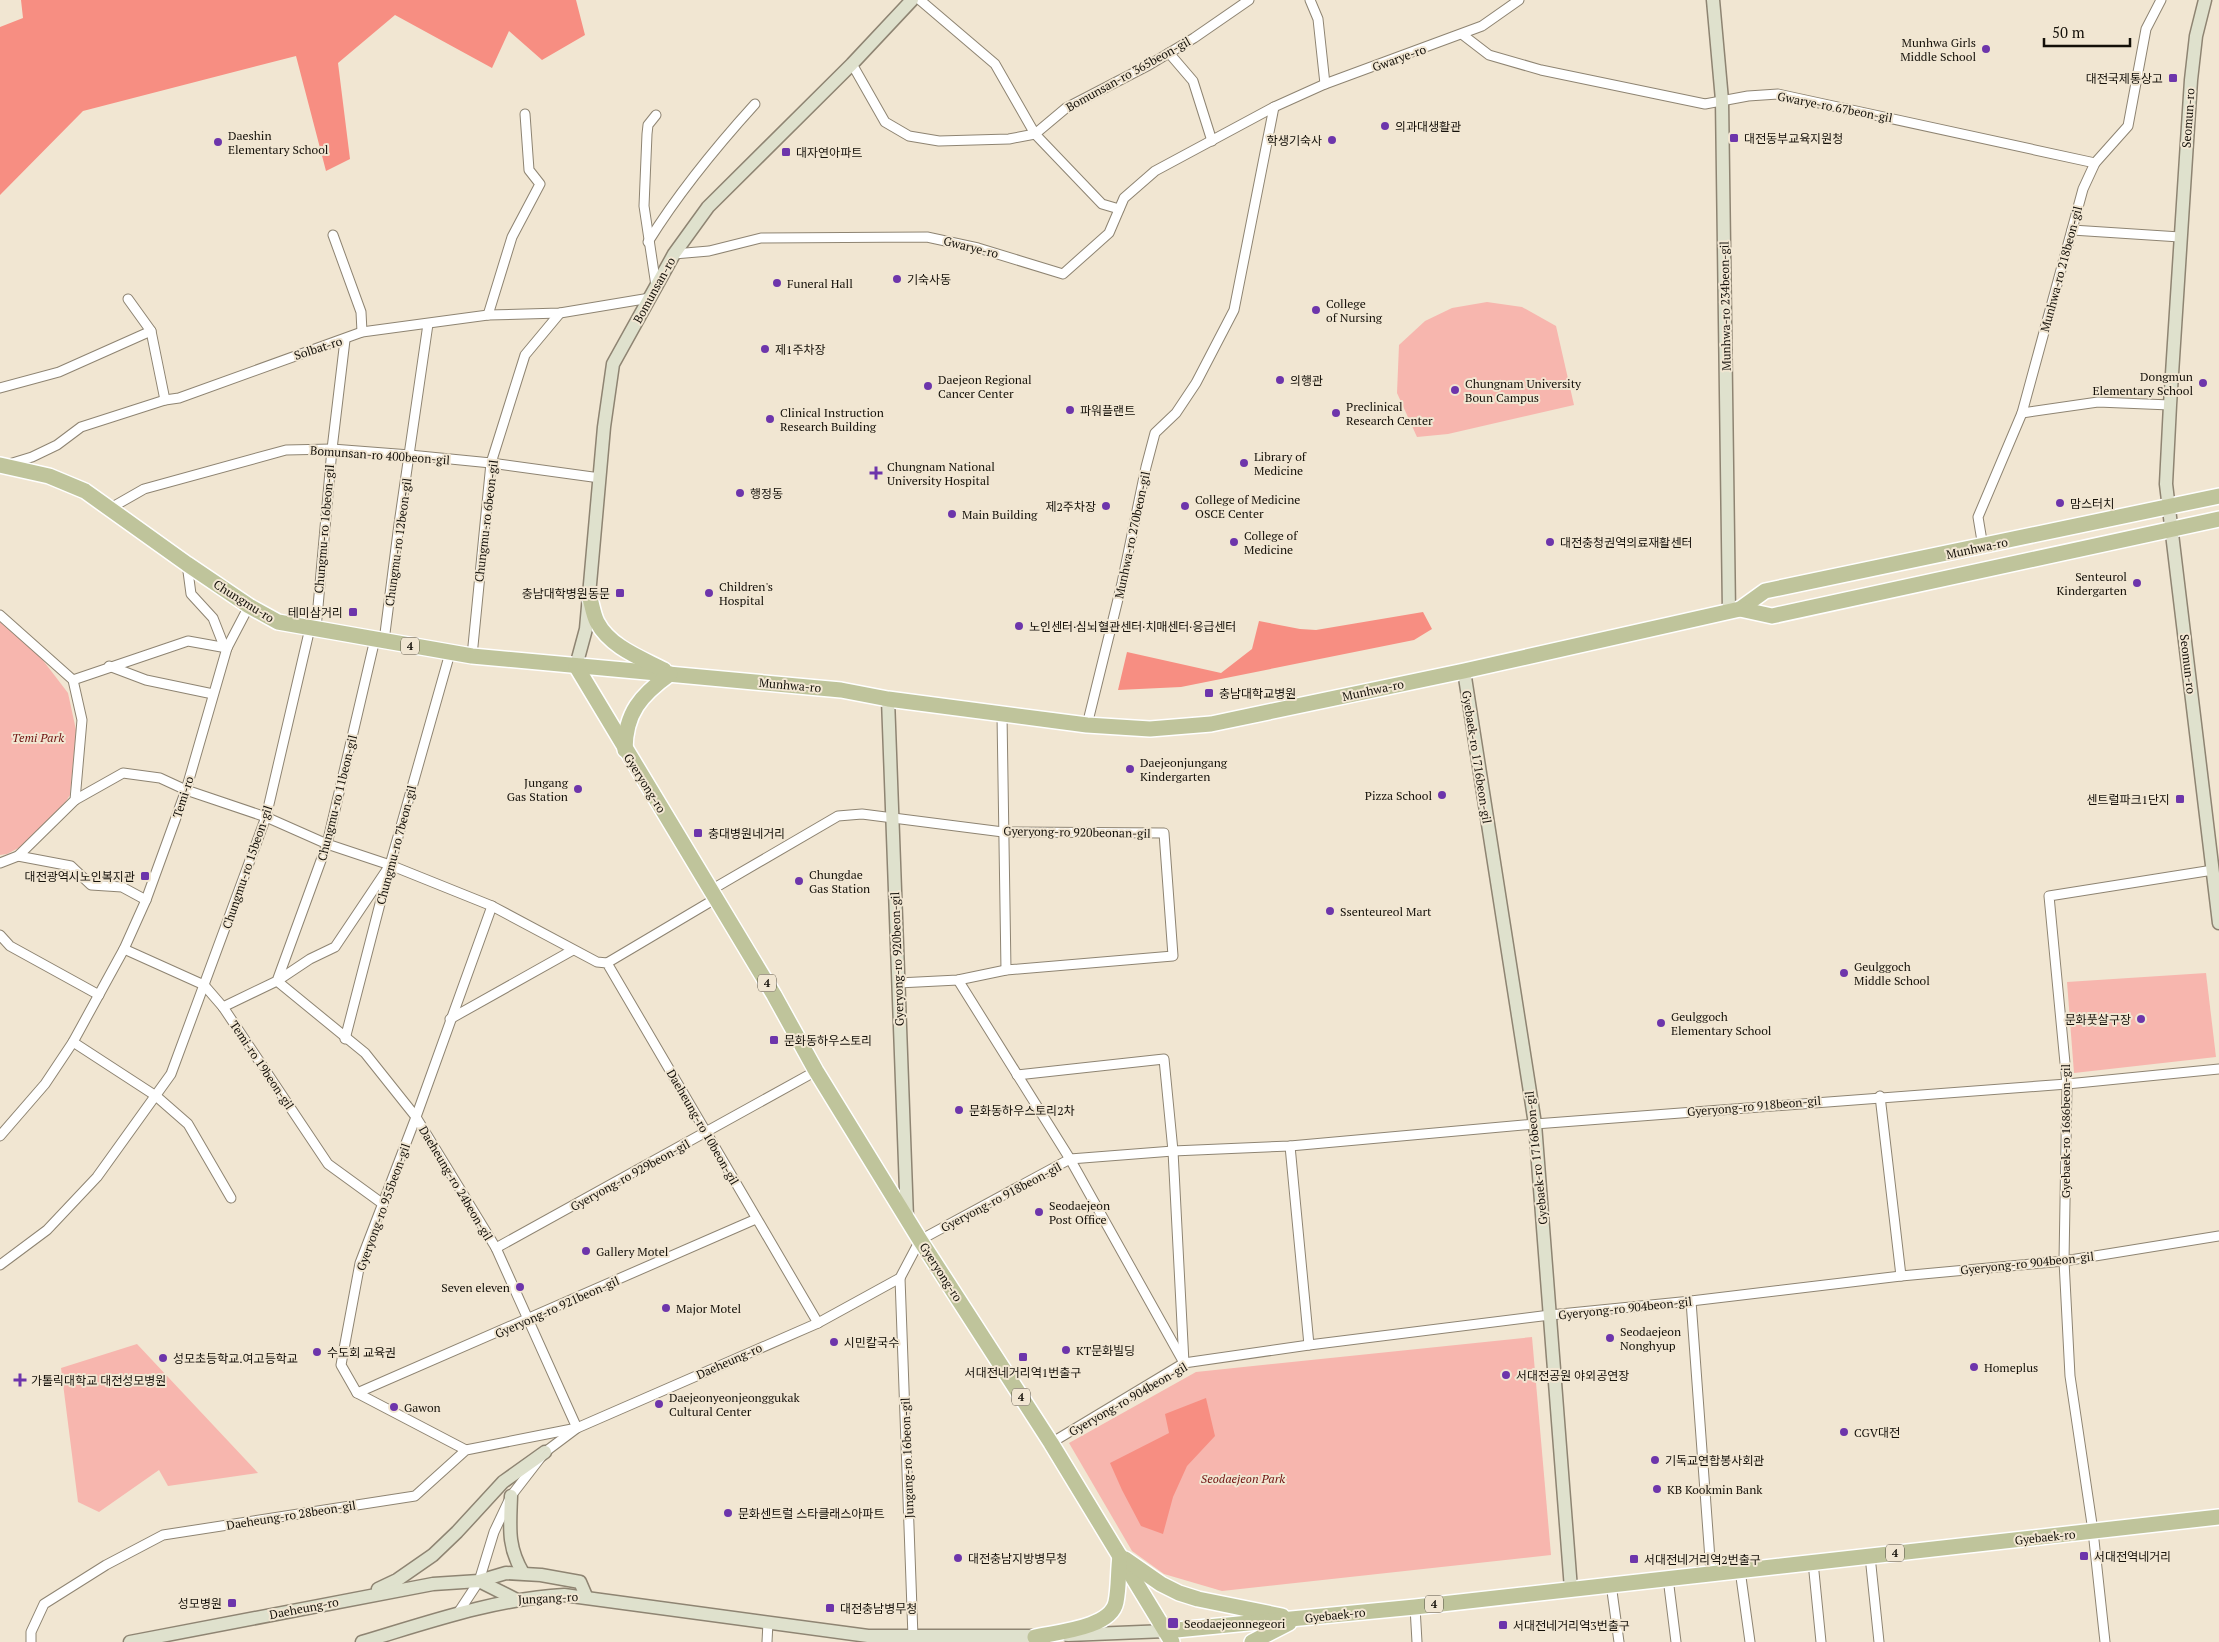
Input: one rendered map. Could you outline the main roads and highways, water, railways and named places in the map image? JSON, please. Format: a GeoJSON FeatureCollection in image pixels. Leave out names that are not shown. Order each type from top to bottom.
{"type":"FeatureCollection","features":[{"type":"Feature","properties":{"kind":"main road","name":"Bomunsan-ro"},"geometry":{"type":"LineString","coordinates":[[576,666],[586,629],[604,427],[613,364],[674,254],[708,207],[852,64],[912,0]]}},
{"type":"Feature","properties":{"kind":"main road","name":"Munhwa-ro 234beon-gil"},"geometry":{"type":"LineString","coordinates":[[1714,0],[1722,100],[1735,611]]}},
{"type":"Feature","properties":{"kind":"main road","name":"Seomun-ro"},"geometry":{"type":"LineString","coordinates":[[2205,0],[2196,36],[2191,80],[2166,484],[2219,923]]}},
{"type":"Feature","properties":{"kind":"main road","name":"Chungmu-ro"},"geometry":{"type":"LineString","coordinates":[[2,466],[49,476],[85,491],[187,564],[249,606],[278,622],[450,653],[576,666]]}},
{"type":"Feature","properties":{"kind":"main road","name":"Munhwa-ro"},"geometry":{"type":"LineString","coordinates":[[1735,611],[1765,591],[1983,547],[2219,496]]}},
{"type":"Feature","properties":{"kind":"main road","name":"Munhwa-ro"},"geometry":{"type":"LineString","coordinates":[[576,666],[841,690],[1002,716],[1087,725],[1150,728],[1211,724],[1464,671],[1735,611],[1772,616],[2219,519]]}},
{"type":"Feature","properties":{"kind":"main road"},"geometry":{"type":"LineString","coordinates":[[589,596],[597,622],[611,639],[670,674],[654,685],[638,702],[629,717],[624,750]]}},
{"type":"Feature","properties":{"kind":"main road","name":"Gyeryong-ro"},"geometry":{"type":"LineString","coordinates":[[576,666],[624,750],[774,995],[816,1071],[920,1240],[1051,1443],[1169,1637]]}},
{"type":"Feature","properties":{"kind":"main road","name":"Gyebaek-ro 1716beon-gil"},"geometry":{"type":"LineString","coordinates":[[1464,671],[1535,1124],[1571,1588]]}},
{"type":"Feature","properties":{"kind":"main road","name":"Gyeryong-ro 920beon-gil"},"geometry":{"type":"LineString","coordinates":[[888,699],[907,1218]]}},
{"type":"Feature","properties":{"kind":"main road"},"geometry":{"type":"LineString","coordinates":[[368,1595],[397,1580],[433,1555],[503,1482],[545,1452]]}},
{"type":"Feature","properties":{"kind":"main road"},"geometry":{"type":"LineString","coordinates":[[511,1496],[509,1538],[515,1558],[524,1573]]}},
{"type":"Feature","properties":{"kind":"main road","name":"Gyebaek-ro"},"geometry":{"type":"LineString","coordinates":[[1169,1637],[1297,1619],[2219,1517]]}},
{"type":"Feature","properties":{"kind":"main road"},"geometry":{"type":"LineString","coordinates":[[1035,1637],[1099,1622],[1110,1614],[1116,1603],[1120,1556],[1161,1584],[1198,1599],[1297,1619]]}},
{"type":"Feature","properties":{"kind":"main road"},"geometry":{"type":"LineString","coordinates":[[478,1581],[506,1573],[524,1573],[580,1582],[586,1596]]}},
{"type":"Feature","properties":{"kind":"main road","name":"Daeheung-ro"},"geometry":{"type":"LineString","coordinates":[[130,1642],[433,1584],[478,1581],[515,1599]]}},
{"type":"Feature","properties":{"kind":"main road","name":"Jungang-ro"},"geometry":{"type":"LineString","coordinates":[[362,1642],[515,1599],[564,1595],[586,1596],[868,1636],[932,1639],[1169,1637]]}},
{"type":"Feature","properties":{"kind":"main road"},"geometry":{"type":"LineString","coordinates":[[1252,1642],[1297,1619]]}},
{"type":"Feature","properties":{"kind":"main road"},"geometry":{"type":"LineString","coordinates":[[1035,1637],[1061,1642]]}},
{"type":"Feature","properties":{"kind":"place","name":"Munhwa Girls Middle School"},"geometry":{"type":"Point","coordinates":[1986,49]}},
{"type":"Feature","properties":{"kind":"place","name":"대전국제통상고"},"geometry":{"type":"Point","coordinates":[2173,78]}},
{"type":"Feature","properties":{"kind":"place","name":"의과대생활관"},"geometry":{"type":"Point","coordinates":[1385,126]}},
{"type":"Feature","properties":{"kind":"place","name":"대전동부교육지원청"},"geometry":{"type":"Point","coordinates":[1734,138]}},
{"type":"Feature","properties":{"kind":"place","name":"학생기숙사"},"geometry":{"type":"Point","coordinates":[1332,140]}},
{"type":"Feature","properties":{"kind":"place","name":"Daeshin Elementary School"},"geometry":{"type":"Point","coordinates":[218,142]}},
{"type":"Feature","properties":{"kind":"place","name":"대자연아파트"},"geometry":{"type":"Point","coordinates":[786,152]}},
{"type":"Feature","properties":{"kind":"place","name":"기숙사동"},"geometry":{"type":"Point","coordinates":[897,279]}},
{"type":"Feature","properties":{"kind":"place","name":"Funeral Hall"},"geometry":{"type":"Point","coordinates":[777,283]}},
{"type":"Feature","properties":{"kind":"place","name":"College of Nursing"},"geometry":{"type":"Point","coordinates":[1316,310]}},
{"type":"Feature","properties":{"kind":"place","name":"제1주차장"},"geometry":{"type":"Point","coordinates":[765,349]}},
{"type":"Feature","properties":{"kind":"place","name":"의행관"},"geometry":{"type":"Point","coordinates":[1280,380]}},
{"type":"Feature","properties":{"kind":"place","name":"Dongmun Elementary School"},"geometry":{"type":"Point","coordinates":[2203,383]}},
{"type":"Feature","properties":{"kind":"place","name":"Daejeon Regional Cancer Center"},"geometry":{"type":"Point","coordinates":[928,386]}},
{"type":"Feature","properties":{"kind":"place","name":"Chungnam University Boun Campus"},"geometry":{"type":"Point","coordinates":[1455,390]}},
{"type":"Feature","properties":{"kind":"place","name":"파워플랜트"},"geometry":{"type":"Point","coordinates":[1070,410]}},
{"type":"Feature","properties":{"kind":"place","name":"Preclinical Research Center"},"geometry":{"type":"Point","coordinates":[1336,413]}},
{"type":"Feature","properties":{"kind":"place","name":"Clinical Instruction Research Building"},"geometry":{"type":"Point","coordinates":[770,419]}},
{"type":"Feature","properties":{"kind":"place","name":"Library of Medicine"},"geometry":{"type":"Point","coordinates":[1244,463]}},
{"type":"Feature","properties":{"kind":"place","name":"Chungnam National University Hospital"},"geometry":{"type":"Point","coordinates":[876,473]}},
{"type":"Feature","properties":{"kind":"place","name":"행정동"},"geometry":{"type":"Point","coordinates":[740,493]}},
{"type":"Feature","properties":{"kind":"place","name":"맘스터치"},"geometry":{"type":"Point","coordinates":[2060,503]}},
{"type":"Feature","properties":{"kind":"place","name":"제2주차장"},"geometry":{"type":"Point","coordinates":[1106,506]}},
{"type":"Feature","properties":{"kind":"place","name":"College of Medicine OSCE Center"},"geometry":{"type":"Point","coordinates":[1185,506]}},
{"type":"Feature","properties":{"kind":"place","name":"Main Building"},"geometry":{"type":"Point","coordinates":[952,514]}},
{"type":"Feature","properties":{"kind":"place","name":"College of Medicine"},"geometry":{"type":"Point","coordinates":[1234,542]}},
{"type":"Feature","properties":{"kind":"place","name":"대전충청권역의료재활센터"},"geometry":{"type":"Point","coordinates":[1550,542]}},
{"type":"Feature","properties":{"kind":"place","name":"Senteurol Kindergarten"},"geometry":{"type":"Point","coordinates":[2137,583]}},
{"type":"Feature","properties":{"kind":"place","name":"충남대학병원동문"},"geometry":{"type":"Point","coordinates":[620,593]}},
{"type":"Feature","properties":{"kind":"place","name":"Children's Hospital"},"geometry":{"type":"Point","coordinates":[709,593]}},
{"type":"Feature","properties":{"kind":"place","name":"테미삼거리"},"geometry":{"type":"Point","coordinates":[353,612]}},
{"type":"Feature","properties":{"kind":"place","name":"노인센터·심뇌혈관센터·치매센터·응급센터"},"geometry":{"type":"Point","coordinates":[1019,626]}},
{"type":"Feature","properties":{"kind":"place","name":"충남대학교병원"},"geometry":{"type":"Point","coordinates":[1209,693]}},
{"type":"Feature","properties":{"kind":"place","name":"Daejeonjungang Kindergarten"},"geometry":{"type":"Point","coordinates":[1130,769]}},
{"type":"Feature","properties":{"kind":"place","name":"Jungang Gas Station"},"geometry":{"type":"Point","coordinates":[578,789]}},
{"type":"Feature","properties":{"kind":"place","name":"Pizza School"},"geometry":{"type":"Point","coordinates":[1442,795]}},
{"type":"Feature","properties":{"kind":"place","name":"센트럴파크1단지"},"geometry":{"type":"Point","coordinates":[2180,799]}},
{"type":"Feature","properties":{"kind":"place","name":"충대병원네거리"},"geometry":{"type":"Point","coordinates":[698,833]}},
{"type":"Feature","properties":{"kind":"place","name":"대전광역시노인복지관"},"geometry":{"type":"Point","coordinates":[145,876]}},
{"type":"Feature","properties":{"kind":"place","name":"Chungdae Gas Station"},"geometry":{"type":"Point","coordinates":[799,881]}},
{"type":"Feature","properties":{"kind":"place","name":"Ssenteureol Mart"},"geometry":{"type":"Point","coordinates":[1330,911]}},
{"type":"Feature","properties":{"kind":"place","name":"Geulggoch Middle School"},"geometry":{"type":"Point","coordinates":[1844,973]}},
{"type":"Feature","properties":{"kind":"place","name":"문화풋살구장"},"geometry":{"type":"Point","coordinates":[2141,1019]}},
{"type":"Feature","properties":{"kind":"place","name":"Geulggoch Elementary School"},"geometry":{"type":"Point","coordinates":[1661,1023]}},
{"type":"Feature","properties":{"kind":"place","name":"문화동하우스토리"},"geometry":{"type":"Point","coordinates":[774,1040]}},
{"type":"Feature","properties":{"kind":"place","name":"문화동하우스토리2차"},"geometry":{"type":"Point","coordinates":[959,1110]}},
{"type":"Feature","properties":{"kind":"place","name":"Seodaejeon Post Office"},"geometry":{"type":"Point","coordinates":[1039,1212]}},
{"type":"Feature","properties":{"kind":"place","name":"Gallery Motel"},"geometry":{"type":"Point","coordinates":[586,1251]}},
{"type":"Feature","properties":{"kind":"place","name":"Seven eleven"},"geometry":{"type":"Point","coordinates":[520,1287]}},
{"type":"Feature","properties":{"kind":"place","name":"Major Motel"},"geometry":{"type":"Point","coordinates":[666,1308]}},
{"type":"Feature","properties":{"kind":"place","name":"Seodaejeon Nonghyup"},"geometry":{"type":"Point","coordinates":[1610,1338]}},
{"type":"Feature","properties":{"kind":"place","name":"시민칼국수"},"geometry":{"type":"Point","coordinates":[834,1342]}},
{"type":"Feature","properties":{"kind":"place","name":"KT문화빌딩"},"geometry":{"type":"Point","coordinates":[1066,1350]}},
{"type":"Feature","properties":{"kind":"place","name":"수도회 교육권"},"geometry":{"type":"Point","coordinates":[317,1352]}},
{"type":"Feature","properties":{"kind":"place","name":"서대전네거리역1번출구"},"geometry":{"type":"Point","coordinates":[1023,1357]}},
{"type":"Feature","properties":{"kind":"place","name":"성모초등학교.여고등학교"},"geometry":{"type":"Point","coordinates":[163,1358]}},
{"type":"Feature","properties":{"kind":"place","name":"Homeplus"},"geometry":{"type":"Point","coordinates":[1974,1367]}},
{"type":"Feature","properties":{"kind":"place","name":"서대전공원 야외공연장"},"geometry":{"type":"Point","coordinates":[1506,1375]}},
{"type":"Feature","properties":{"kind":"place","name":"가톨릭대학교 대전성모병원"},"geometry":{"type":"Point","coordinates":[20,1380]}},
{"type":"Feature","properties":{"kind":"place","name":"Daejeonyeonjeonggukak Cultural Center"},"geometry":{"type":"Point","coordinates":[659,1404]}},
{"type":"Feature","properties":{"kind":"place","name":"Gawon"},"geometry":{"type":"Point","coordinates":[394,1407]}},
{"type":"Feature","properties":{"kind":"place","name":"CGV대전"},"geometry":{"type":"Point","coordinates":[1844,1432]}},
{"type":"Feature","properties":{"kind":"place","name":"기독교연합봉사회관"},"geometry":{"type":"Point","coordinates":[1655,1460]}},
{"type":"Feature","properties":{"kind":"place","name":"KB Kookmin Bank"},"geometry":{"type":"Point","coordinates":[1657,1489]}},
{"type":"Feature","properties":{"kind":"place","name":"문화센트럴 스타클래스아파트"},"geometry":{"type":"Point","coordinates":[728,1513]}},
{"type":"Feature","properties":{"kind":"place","name":"서대전역네거리"},"geometry":{"type":"Point","coordinates":[2084,1556]}},
{"type":"Feature","properties":{"kind":"place","name":"대전충남지방병무청"},"geometry":{"type":"Point","coordinates":[958,1558]}},
{"type":"Feature","properties":{"kind":"place","name":"서대전네거리역2번출구"},"geometry":{"type":"Point","coordinates":[1634,1559]}},
{"type":"Feature","properties":{"kind":"place","name":"성모병원"},"geometry":{"type":"Point","coordinates":[232,1603]}},
{"type":"Feature","properties":{"kind":"place","name":"대전충남병무청"},"geometry":{"type":"Point","coordinates":[830,1608]}},
{"type":"Feature","properties":{"kind":"place","name":"Seodaejeonnegeori"},"geometry":{"type":"Point","coordinates":[1173,1623]}},
{"type":"Feature","properties":{"kind":"place","name":"서대전네거리역3번출구"},"geometry":{"type":"Point","coordinates":[1503,1625]}},
{"type":"Feature","properties":{"kind":"park label","name":"Temi Park"},"geometry":{"type":"Point","coordinates":[38,737]}},
{"type":"Feature","properties":{"kind":"park label","name":"Seodaejeon Park"},"geometry":{"type":"Point","coordinates":[1243,1478]}}]}
